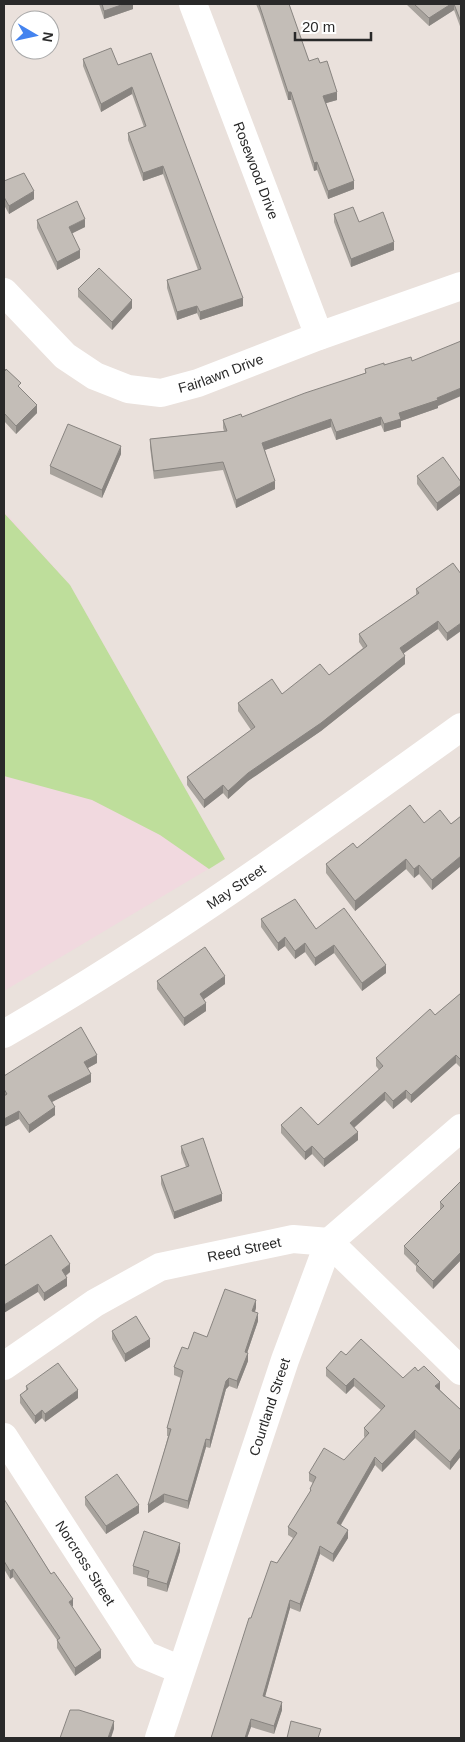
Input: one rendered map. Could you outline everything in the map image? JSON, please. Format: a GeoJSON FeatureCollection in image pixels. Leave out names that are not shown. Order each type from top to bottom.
{"type":"FeatureCollection","features":[{"type":"Feature","properties":{"kind":"street","name":"Rosewood Drive"},"geometry":{"type":"LineString","coordinates":[[192,4],[319,336]]}},
{"type":"Feature","properties":{"kind":"street","name":"Fairlawn Drive"},"geometry":{"type":"LineString","coordinates":[[4,292],[65,356],[95,376],[128,389],[162,393],[198,383],[319,336],[461,286]]}},
{"type":"Feature","properties":{"kind":"street","name":"May Street"},"geometry":{"type":"LineString","coordinates":[[4,1034],[125,961],[346,810],[461,727]]}},
{"type":"Feature","properties":{"kind":"street","name":"Courtland Street"},"geometry":{"type":"LineString","coordinates":[[159,1738],[285,1360],[329,1242],[461,1128]]}},
{"type":"Feature","properties":{"kind":"street","name":"Reed Street"},"geometry":{"type":"LineString","coordinates":[[4,1366],[95,1303],[160,1267],[293,1239],[329,1242]]}},
{"type":"Feature","properties":{"kind":"street"},"geometry":{"type":"LineString","coordinates":[[329,1242],[461,1371]]}},
{"type":"Feature","properties":{"kind":"street","name":"Norcross Street"},"geometry":{"type":"LineString","coordinates":[[4,1437],[144,1655],[182,1670]]}},
{"type":"Feature","properties":{"kind":"shaded area"},"geometry":{"type":"Polygon","coordinates":[[[4,511],[70,585],[225,859],[4,991],[4,511]]]}},
{"type":"Feature","properties":{"kind":"green space"},"geometry":{"type":"Polygon","coordinates":[[[4,513],[70,585],[225,859],[209,869],[160,835],[92,800],[4,776],[4,513]]]}},
{"type":"Feature","properties":{"kind":"building"},"geometry":{"type":"Polygon","coordinates":[[[102,4],[124,4],[104,11],[102,4]]]}},
{"type":"Feature","properties":{"kind":"building"},"geometry":{"type":"Polygon","coordinates":[[[259,4],[289,4],[309,61],[318,58],[320,63],[327,61],[337,92],[323,96],[354,181],[328,191],[317,162],[314,163],[259,4]]]}},
{"type":"Feature","properties":{"kind":"building"},"geometry":{"type":"Polygon","coordinates":[[[414,4],[451,4],[429,18],[414,4]]]}},
{"type":"Feature","properties":{"kind":"building"},"geometry":{"type":"Polygon","coordinates":[[[454,4],[461,4],[461,22],[454,4]]]}},
{"type":"Feature","properties":{"kind":"building"},"geometry":{"type":"Polygon","coordinates":[[[111,48],[118,65],[151,53],[243,298],[200,312],[197,306],[177,312],[167,280],[201,269],[163,166],[143,173],[128,133],[146,126],[132,87],[101,104],[83,59],[111,48]]]}},
{"type":"Feature","properties":{"kind":"building"},"geometry":{"type":"Polygon","coordinates":[[[24,173],[34,191],[9,206],[4,197],[4,181],[24,173]]]}},
{"type":"Feature","properties":{"kind":"building"},"geometry":{"type":"Polygon","coordinates":[[[77,201],[85,219],[69,227],[80,250],[57,262],[37,220],[77,201]]]}},
{"type":"Feature","properties":{"kind":"building"},"geometry":{"type":"Polygon","coordinates":[[[353,207],[359,222],[383,212],[394,242],[351,259],[334,214],[353,207]]]}},
{"type":"Feature","properties":{"kind":"building"},"geometry":{"type":"Polygon","coordinates":[[[99,268],[132,300],[112,322],[78,289],[99,268]]]}},
{"type":"Feature","properties":{"kind":"building"},"geometry":{"type":"Polygon","coordinates":[[[461,341],[461,388],[437,398],[438,400],[399,413],[401,419],[384,424],[381,417],[336,432],[331,419],[262,443],[275,481],[236,500],[223,462],[154,471],[150,439],[227,431],[223,420],[241,414],[242,417],[305,393],[366,373],[365,369],[411,357],[412,361],[461,341]]]}},
{"type":"Feature","properties":{"kind":"building"},"geometry":{"type":"Polygon","coordinates":[[[4,369],[21,383],[18,386],[37,405],[16,426],[4,413],[4,369]]]}},
{"type":"Feature","properties":{"kind":"building"},"geometry":{"type":"Polygon","coordinates":[[[68,424],[121,446],[102,490],[50,466],[68,424]]]}},
{"type":"Feature","properties":{"kind":"building"},"geometry":{"type":"Polygon","coordinates":[[[443,457],[461,482],[461,485],[437,503],[417,476],[443,457]]]}},
{"type":"Feature","properties":{"kind":"building"},"geometry":{"type":"Polygon","coordinates":[[[453,563],[461,574],[461,623],[447,633],[438,621],[400,648],[405,656],[321,723],[248,773],[228,791],[223,785],[204,800],[187,777],[255,727],[238,703],[272,679],[282,694],[320,664],[329,675],[367,646],[359,634],[419,593],[416,589],[453,563]]]}},
{"type":"Feature","properties":{"kind":"building"},"geometry":{"type":"Polygon","coordinates":[[[410,805],[424,823],[440,810],[451,824],[461,816],[461,856],[432,880],[419,865],[414,869],[406,859],[355,901],[326,864],[353,843],[357,848],[410,805]]]}},
{"type":"Feature","properties":{"kind":"building"},"geometry":{"type":"Polygon","coordinates":[[[295,899],[316,929],[344,908],[386,965],[362,983],[334,945],[315,958],[305,943],[295,951],[285,937],[278,943],[261,919],[295,899]]]}},
{"type":"Feature","properties":{"kind":"building"},"geometry":{"type":"Polygon","coordinates":[[[205,947],[225,976],[200,994],[206,1003],[184,1018],[157,981],[205,947]]]}},
{"type":"Feature","properties":{"kind":"building"},"geometry":{"type":"Polygon","coordinates":[[[461,993],[461,1060],[456,1055],[411,1095],[406,1090],[393,1101],[385,1092],[350,1123],[358,1132],[324,1159],[312,1146],[305,1152],[281,1125],[301,1107],[318,1125],[383,1066],[376,1058],[430,1009],[435,1015],[461,993]]]}},
{"type":"Feature","properties":{"kind":"building"},"geometry":{"type":"Polygon","coordinates":[[[81,1027],[97,1055],[84,1062],[91,1074],[48,1096],[55,1107],[29,1125],[19,1111],[4,1119],[4,1096],[7,1094],[4,1089],[4,1076],[81,1027]]]}},
{"type":"Feature","properties":{"kind":"building"},"geometry":{"type":"Polygon","coordinates":[[[203,1138],[222,1194],[174,1212],[161,1176],[189,1166],[181,1146],[203,1138]]]}},
{"type":"Feature","properties":{"kind":"building"},"geometry":{"type":"Polygon","coordinates":[[[461,1181],[461,1252],[433,1281],[416,1264],[419,1261],[404,1246],[444,1206],[440,1202],[461,1181]]]}},
{"type":"Feature","properties":{"kind":"building"},"geometry":{"type":"Polygon","coordinates":[[[51,1235],[70,1264],[62,1270],[67,1278],[44,1293],[38,1284],[4,1305],[4,1266],[51,1235]]]}},
{"type":"Feature","properties":{"kind":"building"},"geometry":{"type":"Polygon","coordinates":[[[225,1289],[256,1300],[252,1311],[258,1313],[245,1352],[248,1353],[237,1381],[229,1378],[226,1381],[210,1440],[206,1439],[188,1501],[164,1494],[148,1505],[171,1429],[167,1428],[183,1371],[174,1367],[182,1347],[188,1349],[194,1332],[207,1337],[225,1289]]]}},
{"type":"Feature","properties":{"kind":"building"},"geometry":{"type":"Polygon","coordinates":[[[136,1316],[150,1339],[125,1354],[112,1331],[136,1316]]]}},
{"type":"Feature","properties":{"kind":"building"},"geometry":{"type":"Polygon","coordinates":[[[361,1339],[403,1378],[415,1367],[418,1371],[424,1366],[440,1382],[435,1386],[461,1410],[461,1448],[450,1462],[415,1430],[382,1464],[375,1457],[337,1523],[348,1530],[333,1554],[320,1546],[300,1604],[290,1600],[263,1696],[282,1702],[274,1726],[251,1719],[245,1738],[211,1738],[249,1618],[251,1618],[271,1561],[277,1563],[297,1533],[288,1527],[311,1490],[316,1477],[309,1473],[324,1448],[344,1460],[369,1433],[364,1428],[385,1406],[354,1378],[346,1386],[326,1368],[341,1351],[346,1355],[361,1339]]]}},
{"type":"Feature","properties":{"kind":"building"},"geometry":{"type":"Polygon","coordinates":[[[58,1363],[78,1390],[45,1414],[42,1410],[35,1416],[20,1395],[28,1389],[26,1386],[58,1363]]]}},
{"type":"Feature","properties":{"kind":"building"},"geometry":{"type":"Polygon","coordinates":[[[117,1474],[139,1505],[106,1526],[85,1497],[117,1474]]]}},
{"type":"Feature","properties":{"kind":"building"},"geometry":{"type":"Polygon","coordinates":[[[4,1499],[51,1574],[54,1572],[73,1599],[69,1602],[101,1650],[75,1668],[57,1640],[60,1638],[13,1569],[10,1571],[4,1561],[4,1499]]]}},
{"type":"Feature","properties":{"kind":"building"},"geometry":{"type":"Polygon","coordinates":[[[144,1531],[180,1543],[167,1584],[147,1578],[149,1571],[133,1566],[144,1531]]]}},
{"type":"Feature","properties":{"kind":"building"},"geometry":{"type":"Polygon","coordinates":[[[70,1710],[79,1710],[114,1721],[108,1738],[60,1738],[70,1710]]]}},
{"type":"Feature","properties":{"kind":"building"},"geometry":{"type":"Polygon","coordinates":[[[291,1721],[321,1729],[318,1738],[287,1738],[291,1721]]]}}]}
